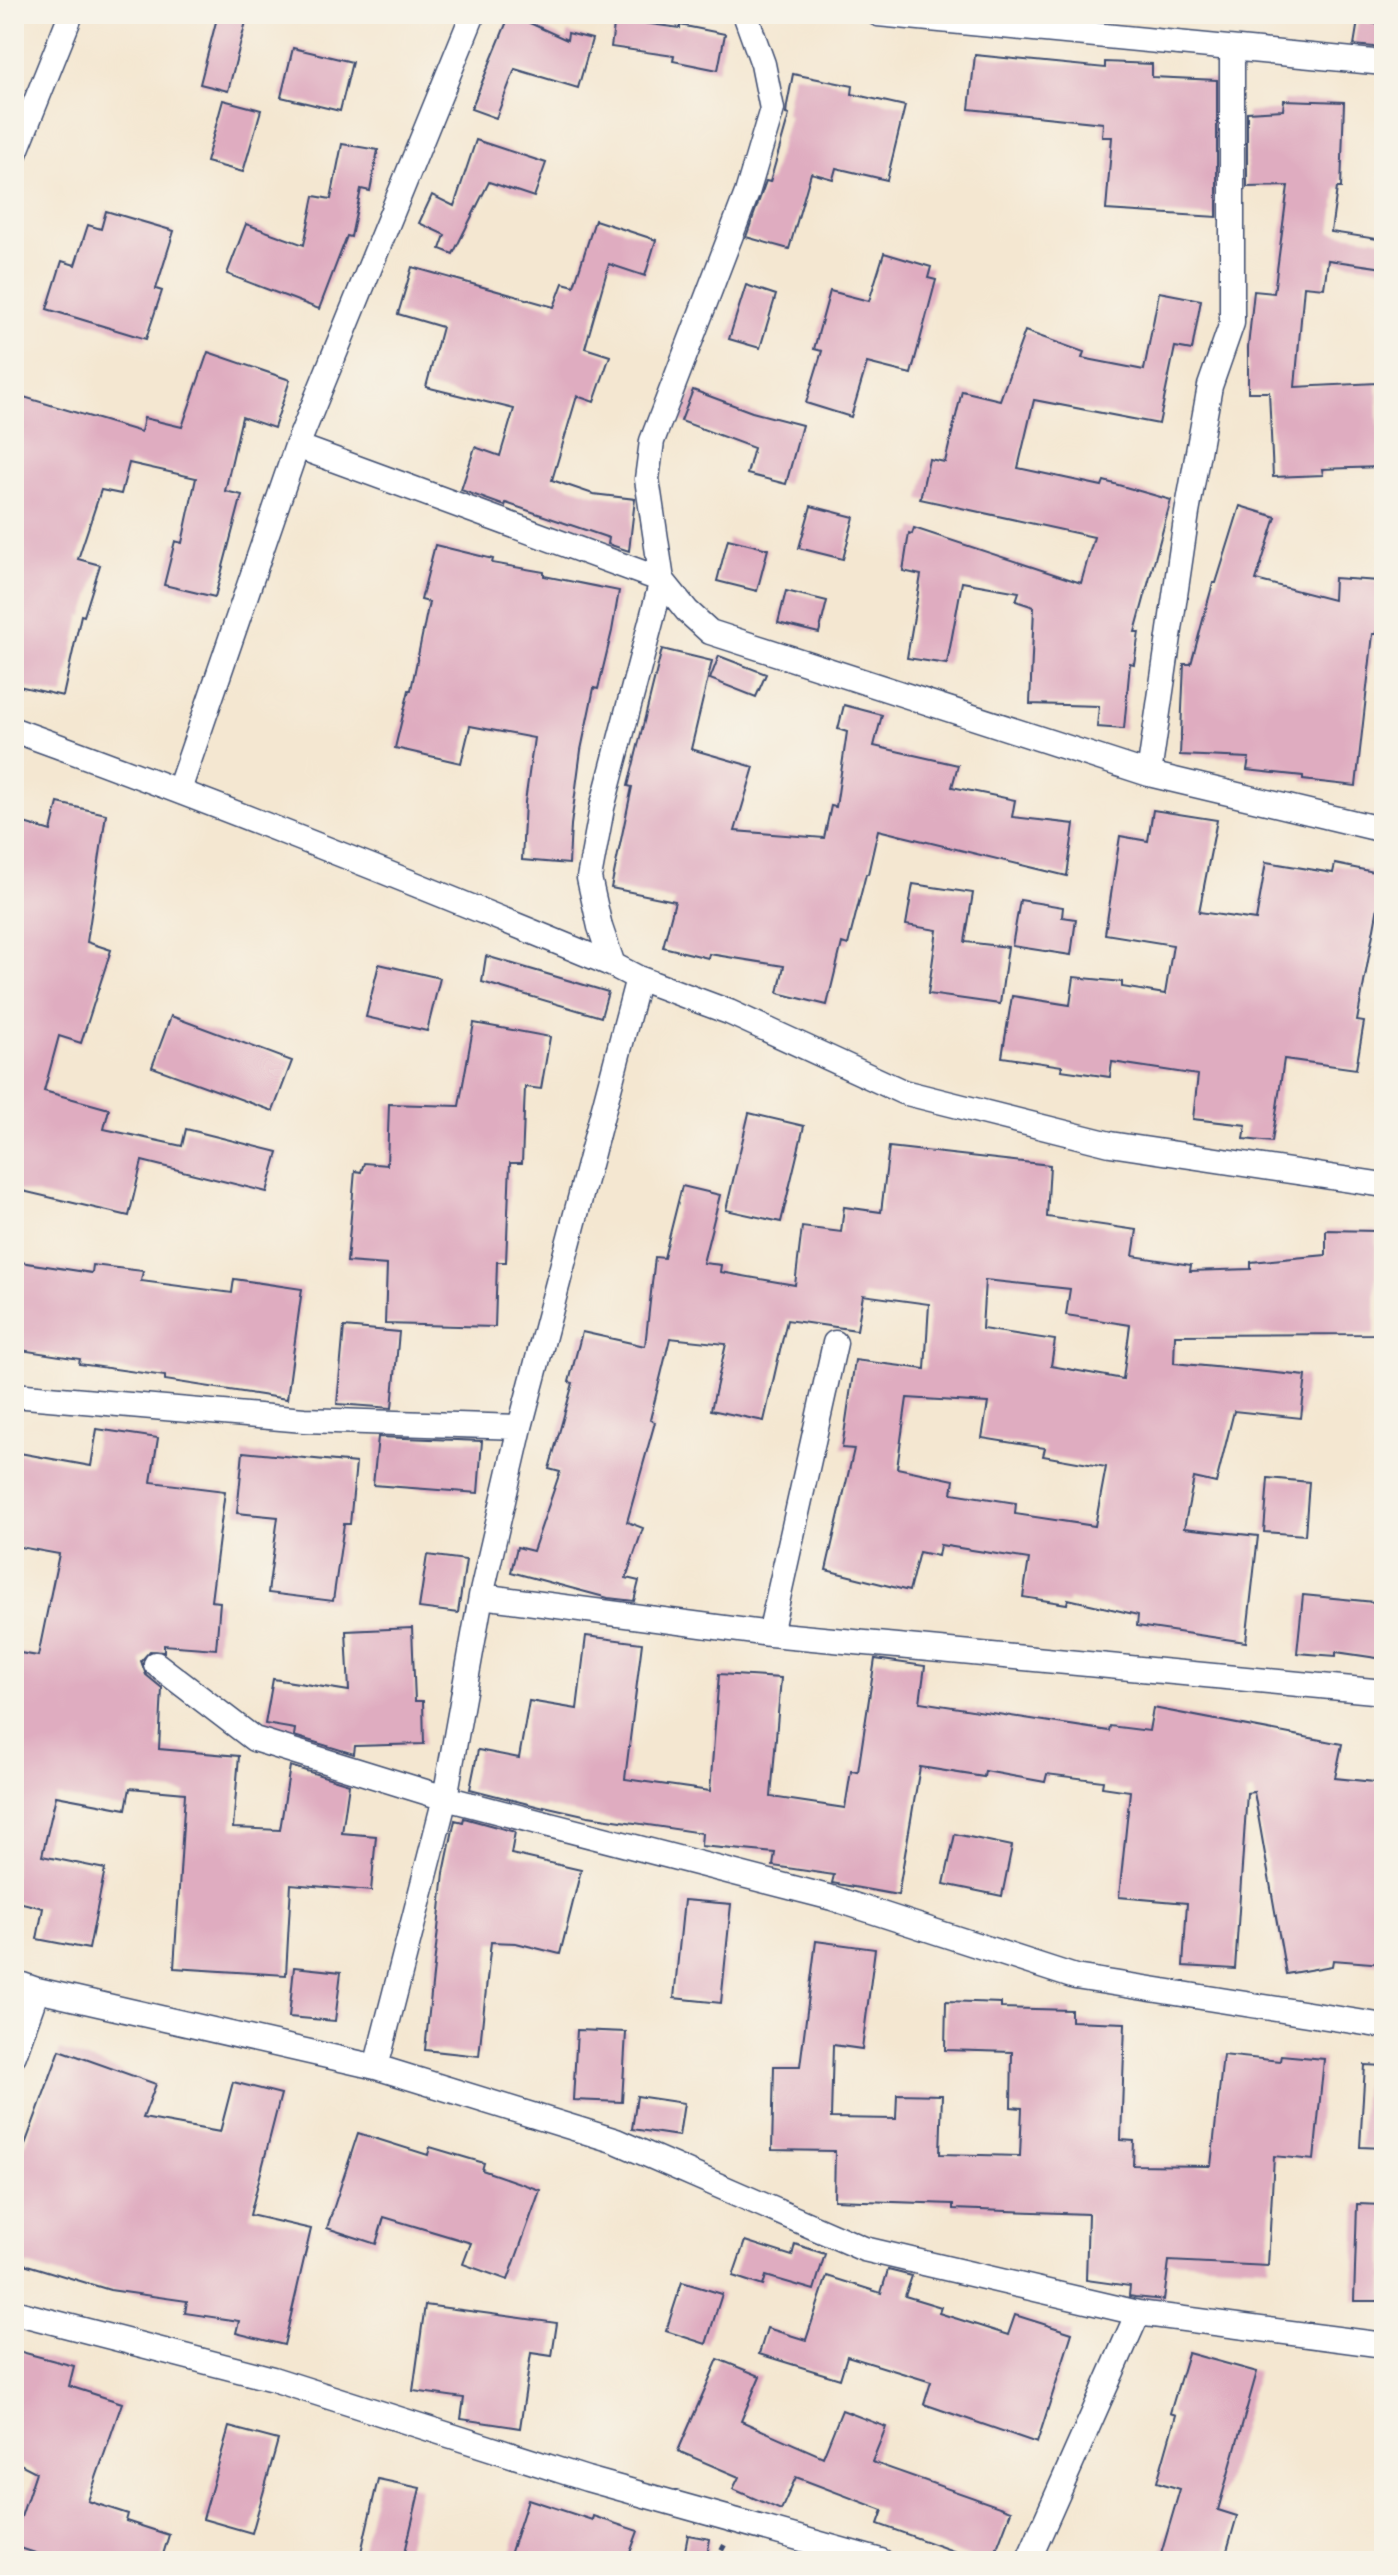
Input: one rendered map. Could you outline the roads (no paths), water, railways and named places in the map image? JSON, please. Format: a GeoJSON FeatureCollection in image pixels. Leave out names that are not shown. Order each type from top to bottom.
{"type":"FeatureCollection","features":[{"type":"Feature","properties":{"kind":"street"},"geometry":{"type":"LineString","coordinates":[[14,156],[71,14]]}},
{"type":"Feature","properties":{"kind":"street"},"geometry":{"type":"LineString","coordinates":[[179,790],[297,446],[473,14]]}},
{"type":"Feature","properties":{"kind":"street"},"geometry":{"type":"LineString","coordinates":[[613,965],[600,927],[589,878],[602,808],[662,580],[647,479],[652,441],[747,193],[772,109],[763,64],[745,14]]}},
{"type":"Feature","properties":{"kind":"street"},"geometry":{"type":"LineString","coordinates":[[878,14],[1384,63]]}},
{"type":"Feature","properties":{"kind":"street"},"geometry":{"type":"LineString","coordinates":[[1149,774],[1187,513],[1210,386],[1232,323],[1232,50]]}},
{"type":"Feature","properties":{"kind":"street"},"geometry":{"type":"LineString","coordinates":[[297,446],[662,580],[687,611],[710,632],[1149,774],[1384,830]]}},
{"type":"Feature","properties":{"kind":"street"},"geometry":{"type":"LineString","coordinates":[[14,730],[179,790],[613,965],[638,978],[729,1012],[903,1092],[1110,1144],[1384,1185]]}},
{"type":"Feature","properties":{"kind":"street"},"geometry":{"type":"LineString","coordinates":[[376,2067],[445,1798],[481,1596],[520,1427],[638,978]]}},
{"type":"Feature","properties":{"kind":"street"},"geometry":{"type":"LineString","coordinates":[[770,1634],[835,1343]]}},
{"type":"Feature","properties":{"kind":"street"},"geometry":{"type":"LineString","coordinates":[[14,1395],[304,1420],[520,1427]]}},
{"type":"Feature","properties":{"kind":"street"},"geometry":{"type":"LineString","coordinates":[[481,1596],[770,1634],[1384,1692]]}},
{"type":"Feature","properties":{"kind":"street"},"geometry":{"type":"LineString","coordinates":[[156,1664],[254,1739],[445,1798],[832,1898],[1075,1977],[1384,2026]]}},
{"type":"Feature","properties":{"kind":"street"},"geometry":{"type":"LineString","coordinates":[[14,2055],[26,1986],[376,2067],[616,2141],[864,2249],[1138,2313],[1384,2345]]}},
{"type":"Feature","properties":{"kind":"street"},"geometry":{"type":"LineString","coordinates":[[14,2312],[273,2379],[587,2479],[881,2561]]}},
{"type":"Feature","properties":{"kind":"street"},"geometry":{"type":"LineString","coordinates":[[1028,2561],[1138,2313]]}}]}
